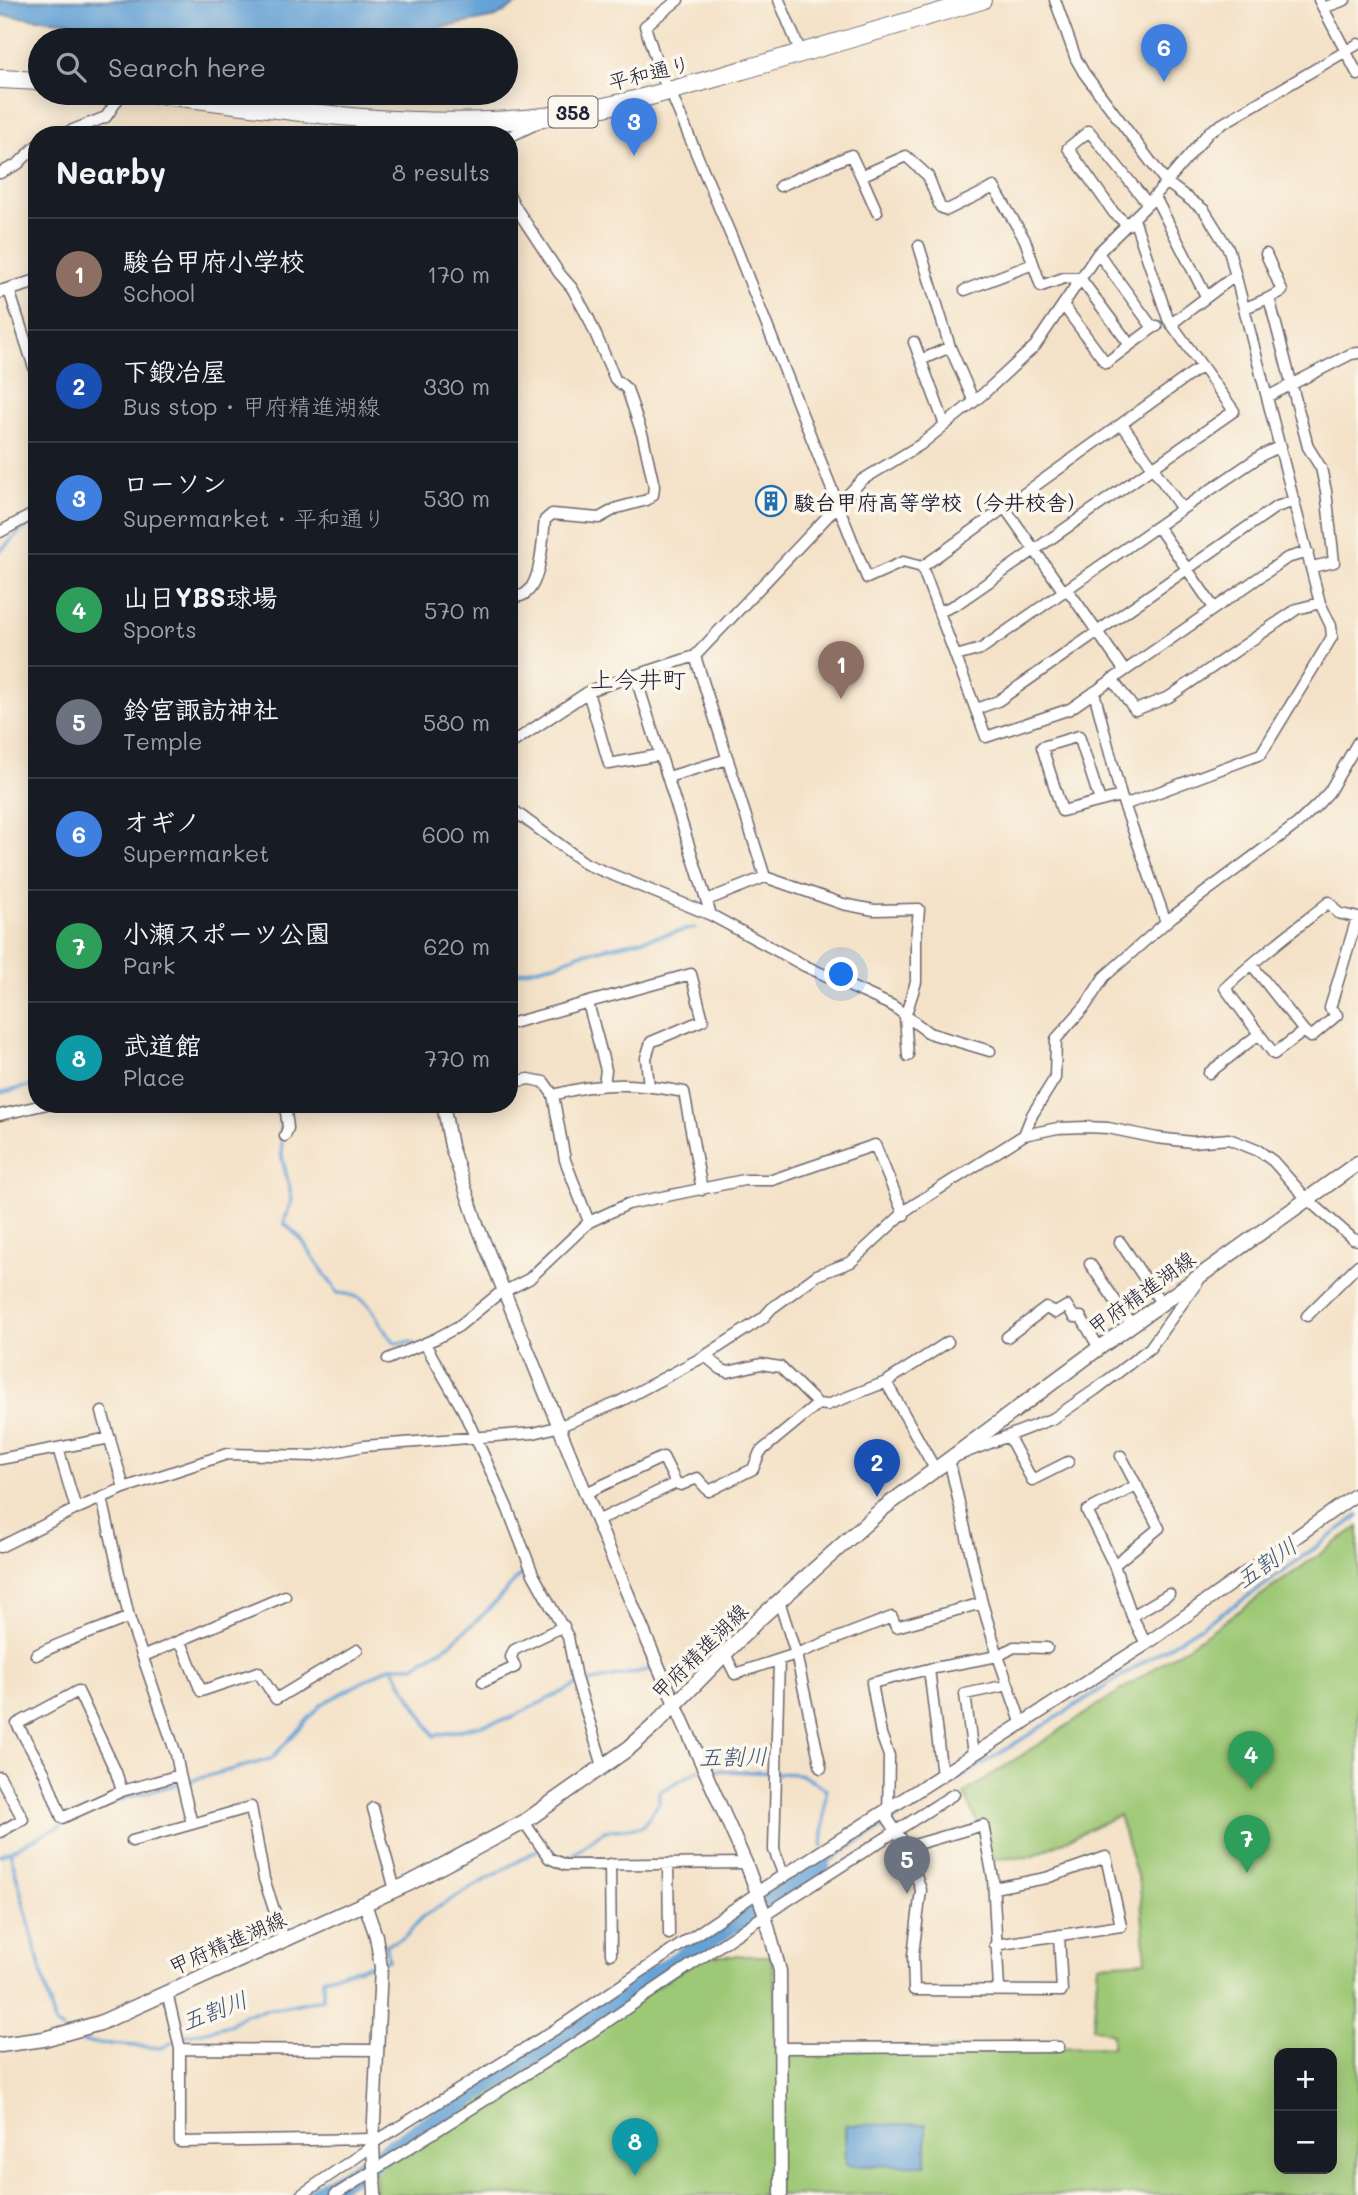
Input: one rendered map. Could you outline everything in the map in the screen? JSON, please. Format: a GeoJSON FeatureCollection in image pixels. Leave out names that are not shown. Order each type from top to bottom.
{"type":"FeatureCollection","features":[{"type":"Feature","properties":{"kind":"highway","name":"平和通り"},"geometry":{"type":"LineString","coordinates":[[450,126],[607,107],[982,0]]}},
{"type":"Feature","properties":{"kind":"highway"},"geometry":{"type":"LineString","coordinates":[[0,79],[28,80]]}},
{"type":"Feature","properties":{"kind":"highway","name":"平和通り"},"geometry":{"type":"LineString","coordinates":[[247,105],[418,126]]}},
{"type":"Feature","properties":{"kind":"main road","name":"甲府精進湖線"},"geometry":{"type":"LineString","coordinates":[[0,2045],[78,2031],[395,1890],[455,1861],[524,1822],[637,1741],[844,1541],[935,1469],[1306,1198],[1358,1163]]}},
{"type":"Feature","properties":{"kind":"street"},"geometry":{"type":"LineString","coordinates":[[678,0],[645,26],[661,76],[670,91],[742,261],[867,578],[903,562],[922,567]]}},
{"type":"Feature","properties":{"kind":"street"},"geometry":{"type":"LineString","coordinates":[[779,0],[801,53]]}},
{"type":"Feature","properties":{"kind":"street"},"geometry":{"type":"LineString","coordinates":[[1055,0],[1076,59],[1084,73],[1166,182],[1204,210],[1229,250],[1320,603],[1331,626],[1332,637],[1261,754],[1123,800],[1100,801],[1062,811],[1042,747],[1079,736],[1100,801]]}},
{"type":"Feature","properties":{"kind":"street"},"geometry":{"type":"LineString","coordinates":[[1345,0],[1321,4],[1358,75]]}},
{"type":"Feature","properties":{"kind":"street"},"geometry":{"type":"LineString","coordinates":[[518,739],[588,692],[695,656],[862,480],[920,445],[974,402],[1035,346],[1098,253],[1152,200],[1210,131],[1358,44]]}},
{"type":"Feature","properties":{"kind":"street"},"geometry":{"type":"LineString","coordinates":[[83,126],[106,117],[114,105]]}},
{"type":"Feature","properties":{"kind":"street"},"geometry":{"type":"LineString","coordinates":[[518,133],[555,115]]}},
{"type":"Feature","properties":{"kind":"street"},"geometry":{"type":"LineString","coordinates":[[939,612],[957,604],[1035,551],[1234,411],[1170,321],[1131,222],[1114,212],[1068,148],[1089,131],[1152,200],[1206,296]]}},
{"type":"Feature","properties":{"kind":"street"},"geometry":{"type":"LineString","coordinates":[[0,173],[18,164],[28,154]]}},
{"type":"Feature","properties":{"kind":"street"},"geometry":{"type":"LineString","coordinates":[[779,186],[851,155],[877,212]]}},
{"type":"Feature","properties":{"kind":"street"},"geometry":{"type":"LineString","coordinates":[[861,176],[906,156],[928,176],[940,207],[947,210],[994,187],[1025,240],[1041,286],[1064,278],[1080,278]]}},
{"type":"Feature","properties":{"kind":"street"},"geometry":{"type":"LineString","coordinates":[[518,211],[572,288],[589,319],[615,379],[626,389],[643,437],[654,486],[653,495],[647,500],[617,508],[599,518],[552,514],[545,520],[537,581],[522,597],[518,596]]}},
{"type":"Feature","properties":{"kind":"street"},"geometry":{"type":"LineString","coordinates":[[919,246],[950,347],[974,402]]}},
{"type":"Feature","properties":{"kind":"street"},"geometry":{"type":"LineString","coordinates":[[1098,253],[1153,328]]}},
{"type":"Feature","properties":{"kind":"street"},"geometry":{"type":"LineString","coordinates":[[1245,308],[1282,291],[1266,254]]}},
{"type":"Feature","properties":{"kind":"street"},"geometry":{"type":"LineString","coordinates":[[965,290],[1033,264]]}},
{"type":"Feature","properties":{"kind":"street"},"geometry":{"type":"LineString","coordinates":[[1063,304],[1106,363],[1153,328],[1170,321],[1236,275]]}},
{"type":"Feature","properties":{"kind":"street"},"geometry":{"type":"LineString","coordinates":[[1080,278],[1130,345]]}},
{"type":"Feature","properties":{"kind":"street"},"geometry":{"type":"LineString","coordinates":[[28,284],[4,291],[28,354]]}},
{"type":"Feature","properties":{"kind":"street"},"geometry":{"type":"LineString","coordinates":[[1269,298],[1308,447],[1321,468],[1334,562],[1312,567]]}},
{"type":"Feature","properties":{"kind":"street"},"geometry":{"type":"LineString","coordinates":[[914,342],[945,425]]}},
{"type":"Feature","properties":{"kind":"street"},"geometry":{"type":"LineString","coordinates":[[920,360],[950,347]]}},
{"type":"Feature","properties":{"kind":"street"},"geometry":{"type":"LineString","coordinates":[[1267,397],[1351,354],[1358,353]]}},
{"type":"Feature","properties":{"kind":"street"},"geometry":{"type":"LineString","coordinates":[[922,567],[1202,366]]}},
{"type":"Feature","properties":{"kind":"street"},"geometry":{"type":"LineString","coordinates":[[1122,425],[1182,509]]}},
{"type":"Feature","properties":{"kind":"street"},"geometry":{"type":"LineString","coordinates":[[956,656],[981,649],[1182,509],[1262,455],[1281,446]]}},
{"type":"Feature","properties":{"kind":"street"},"geometry":{"type":"LineString","coordinates":[[976,709],[998,701],[1276,507],[1296,502]]}},
{"type":"Feature","properties":{"kind":"street"},"geometry":{"type":"LineString","coordinates":[[1005,508],[1124,670]]}},
{"type":"Feature","properties":{"kind":"street"},"geometry":{"type":"LineString","coordinates":[[0,532],[28,517]]}},
{"type":"Feature","properties":{"kind":"street"},"geometry":{"type":"LineString","coordinates":[[1158,527],[1214,608]]}},
{"type":"Feature","properties":{"kind":"street"},"geometry":{"type":"LineString","coordinates":[[922,567],[986,737],[1070,709],[1287,558],[1308,552]]}},
{"type":"Feature","properties":{"kind":"street"},"geometry":{"type":"LineString","coordinates":[[1112,679],[1135,710],[1169,697],[1297,609],[1320,603]]}},
{"type":"Feature","properties":{"kind":"street"},"geometry":{"type":"LineString","coordinates":[[695,656],[765,877]]}},
{"type":"Feature","properties":{"kind":"street"},"geometry":{"type":"LineString","coordinates":[[635,676],[712,915]]}},
{"type":"Feature","properties":{"kind":"street"},"geometry":{"type":"LineString","coordinates":[[588,692],[609,764],[660,755]]}},
{"type":"Feature","properties":{"kind":"street"},"geometry":{"type":"LineString","coordinates":[[1094,692],[1123,800],[1166,922]]}},
{"type":"Feature","properties":{"kind":"street"},"geometry":{"type":"LineString","coordinates":[[1024,1135],[1032,1115],[1055,1078],[1056,1039],[1086,1005],[1104,977],[1166,922],[1317,806],[1335,783],[1358,742]]}},
{"type":"Feature","properties":{"kind":"street"},"geometry":{"type":"LineString","coordinates":[[668,778],[728,759]]}},
{"type":"Feature","properties":{"kind":"street"},"geometry":{"type":"LineString","coordinates":[[518,814],[586,864],[712,915],[805,966],[893,1006],[929,1033],[990,1051]]}},
{"type":"Feature","properties":{"kind":"street"},"geometry":{"type":"LineString","coordinates":[[707,900],[765,877],[843,904],[874,910],[919,909],[916,982],[905,1017],[908,1056]]}},
{"type":"Feature","properties":{"kind":"street"},"geometry":{"type":"LineString","coordinates":[[1252,965],[1311,1037],[1338,1015],[1330,1008],[1358,918],[1338,913],[1329,902],[1252,965],[1225,988],[1274,1054],[1304,1031]]}},
{"type":"Feature","properties":{"kind":"street"},"geometry":{"type":"LineString","coordinates":[[518,1022],[691,974],[703,1020],[652,1042],[646,1059],[649,1086]]}},
{"type":"Feature","properties":{"kind":"street"},"geometry":{"type":"LineString","coordinates":[[587,1003],[607,1069],[604,1084]]}},
{"type":"Feature","properties":{"kind":"street"},"geometry":{"type":"LineString","coordinates":[[1209,1073],[1259,1034]]}},
{"type":"Feature","properties":{"kind":"street"},"geometry":{"type":"LineString","coordinates":[[518,1081],[529,1079],[544,1082],[553,1096],[565,1160],[589,1222]]}},
{"type":"Feature","properties":{"kind":"street"},"geometry":{"type":"LineString","coordinates":[[553,1096],[604,1084],[649,1086],[684,1092],[702,1190]]}},
{"type":"Feature","properties":{"kind":"street"},"geometry":{"type":"LineString","coordinates":[[0,1115],[28,1108]]}},
{"type":"Feature","properties":{"kind":"street"},"geometry":{"type":"LineString","coordinates":[[285,1136],[288,1128],[286,1113]]}},
{"type":"Feature","properties":{"kind":"street"},"geometry":{"type":"LineString","coordinates":[[445,1113],[465,1193],[597,1521],[746,1863],[765,1913],[780,1971],[781,2195]]}},
{"type":"Feature","properties":{"kind":"street"},"geometry":{"type":"LineString","coordinates":[[0,1546],[124,1488],[227,1454],[314,1456],[364,1446],[534,1433],[560,1426],[617,1403],[705,1356],[763,1318],[772,1308],[817,1275],[851,1262],[909,1208],[1024,1135],[1058,1128],[1086,1127],[1192,1142],[1229,1139],[1259,1151],[1273,1161],[1306,1198],[1353,1239],[1358,1240]]}},
{"type":"Feature","properties":{"kind":"street"},"geometry":{"type":"LineString","coordinates":[[388,1359],[459,1326],[505,1291],[530,1279],[589,1222],[628,1204],[744,1180],[772,1180],[875,1145],[904,1214]]}},
{"type":"Feature","properties":{"kind":"street"},"geometry":{"type":"LineString","coordinates":[[1120,1242],[1162,1304]]}},
{"type":"Feature","properties":{"kind":"street"},"geometry":{"type":"LineString","coordinates":[[1090,1264],[1132,1325]]}},
{"type":"Feature","properties":{"kind":"street"},"geometry":{"type":"LineString","coordinates":[[1307,1316],[1358,1265]]}},
{"type":"Feature","properties":{"kind":"street"},"geometry":{"type":"LineString","coordinates":[[1022,1725],[982,1604],[949,1459],[1054,1418],[1150,1348],[1205,1272]]}},
{"type":"Feature","properties":{"kind":"street"},"geometry":{"type":"LineString","coordinates":[[1007,1337],[1046,1308],[1055,1313],[1067,1306],[1074,1317],[1081,1317],[1099,1348]]}},
{"type":"Feature","properties":{"kind":"street"},"geometry":{"type":"LineString","coordinates":[[705,1356],[720,1369],[728,1372],[761,1364],[780,1367],[818,1404],[827,1405],[886,1382],[948,1342]]}},
{"type":"Feature","properties":{"kind":"street"},"geometry":{"type":"LineString","coordinates":[[425,1343],[477,1438],[533,1574],[564,1626],[576,1678],[603,1766]]}},
{"type":"Feature","properties":{"kind":"street"},"geometry":{"type":"LineString","coordinates":[[886,1382],[935,1469]]}},
{"type":"Feature","properties":{"kind":"street"},"geometry":{"type":"LineString","coordinates":[[597,1521],[676,1483],[681,1485],[697,1478],[709,1491],[753,1469],[760,1452],[818,1404]]}},
{"type":"Feature","properties":{"kind":"street"},"geometry":{"type":"LineString","coordinates":[[102,1412],[124,1488]]}},
{"type":"Feature","properties":{"kind":"street"},"geometry":{"type":"LineString","coordinates":[[1009,1437],[1032,1480],[1068,1462]]}},
{"type":"Feature","properties":{"kind":"street"},"geometry":{"type":"LineString","coordinates":[[0,1459],[110,1438]]}},
{"type":"Feature","properties":{"kind":"street"},"geometry":{"type":"LineString","coordinates":[[58,1448],[76,1509]]}},
{"type":"Feature","properties":{"kind":"street"},"geometry":{"type":"LineString","coordinates":[[1114,1565],[1159,1528],[1121,1456]]}},
{"type":"Feature","properties":{"kind":"street"},"geometry":{"type":"LineString","coordinates":[[586,1493],[663,1457],[676,1483]]}},
{"type":"Feature","properties":{"kind":"street"},"geometry":{"type":"LineString","coordinates":[[1137,1485],[1087,1511],[1114,1565],[1132,1616],[1146,1644]]}},
{"type":"Feature","properties":{"kind":"street"},"geometry":{"type":"LineString","coordinates":[[335,2195],[375,2167],[580,2040],[765,1913],[892,1821],[942,1775],[1146,1644],[1358,1493]]}},
{"type":"Feature","properties":{"kind":"street"},"geometry":{"type":"LineString","coordinates":[[102,1498],[129,1618],[176,1754],[192,1824]]}},
{"type":"Feature","properties":{"kind":"street"},"geometry":{"type":"LineString","coordinates":[[1132,1616],[1169,1594]]}},
{"type":"Feature","properties":{"kind":"street"},"geometry":{"type":"LineString","coordinates":[[144,1656],[285,1596]]}},
{"type":"Feature","properties":{"kind":"street"},"geometry":{"type":"LineString","coordinates":[[779,1601],[796,1654],[821,1768]]}},
{"type":"Feature","properties":{"kind":"street"},"geometry":{"type":"LineString","coordinates":[[725,1654],[735,1674],[892,1617],[896,1627],[982,1604]]}},
{"type":"Feature","properties":{"kind":"street"},"geometry":{"type":"LineString","coordinates":[[36,1655],[61,1642],[129,1618]]}},
{"type":"Feature","properties":{"kind":"street"},"geometry":{"type":"LineString","coordinates":[[483,1682],[515,1667],[511,1657],[514,1650],[564,1626]]}},
{"type":"Feature","properties":{"kind":"street"},"geometry":{"type":"LineString","coordinates":[[181,1642],[201,1692],[258,1672],[276,1699],[357,1650]]}},
{"type":"Feature","properties":{"kind":"street"},"geometry":{"type":"LineString","coordinates":[[1047,1648],[1014,1647],[998,1656],[872,1683],[881,1734],[888,1756],[892,1821],[907,1847],[921,1890],[913,1955],[914,1990],[1062,1991],[1059,1935]]}},
{"type":"Feature","properties":{"kind":"street"},"geometry":{"type":"LineString","coordinates":[[779,1660],[774,1850],[784,1876]]}},
{"type":"Feature","properties":{"kind":"street"},"geometry":{"type":"LineString","coordinates":[[929,1670],[942,1775]]}},
{"type":"Feature","properties":{"kind":"street"},"geometry":{"type":"LineString","coordinates":[[973,1755],[965,1693],[1008,1685]]}},
{"type":"Feature","properties":{"kind":"street"},"geometry":{"type":"LineString","coordinates":[[122,1791],[116,1772],[78,1691],[17,1724],[44,1772],[62,1818],[122,1791],[180,1775]]}},
{"type":"Feature","properties":{"kind":"street"},"geometry":{"type":"LineString","coordinates":[[0,1777],[23,1819],[0,1832]]}},
{"type":"Feature","properties":{"kind":"street"},"geometry":{"type":"LineString","coordinates":[[302,2195],[374,2143],[567,2022],[829,1846],[954,1794]]}},
{"type":"Feature","properties":{"kind":"street"},"geometry":{"type":"LineString","coordinates":[[132,1841],[251,1807],[264,1878],[284,1940]]}},
{"type":"Feature","properties":{"kind":"street"},"geometry":{"type":"LineString","coordinates":[[373,1808],[395,1890]]}},
{"type":"Feature","properties":{"kind":"street"},"geometry":{"type":"LineString","coordinates":[[524,1822],[549,1858],[565,1865],[746,1863]]}},
{"type":"Feature","properties":{"kind":"street"},"geometry":{"type":"LineString","coordinates":[[907,1847],[983,1825],[993,1888],[999,1989]]}},
{"type":"Feature","properties":{"kind":"street"},"geometry":{"type":"LineString","coordinates":[[993,1888],[1046,1878],[1106,1857],[1121,1926],[995,1945]]}},
{"type":"Feature","properties":{"kind":"street"},"geometry":{"type":"LineString","coordinates":[[610,1864],[611,1954]]}},
{"type":"Feature","properties":{"kind":"street"},"geometry":{"type":"LineString","coordinates":[[668,1864],[669,1934]]}},
{"type":"Feature","properties":{"kind":"street"},"geometry":{"type":"LineString","coordinates":[[365,1904],[381,1960],[374,2143],[375,2195]]}},
{"type":"Feature","properties":{"kind":"street"},"geometry":{"type":"LineString","coordinates":[[167,1992],[180,2048],[180,2142],[374,2143]]}},
{"type":"Feature","properties":{"kind":"street"},"geometry":{"type":"LineString","coordinates":[[567,2022],[580,2040]]}},
{"type":"Feature","properties":{"kind":"street"},"geometry":{"type":"LineString","coordinates":[[781,2048],[1059,2047]]}},
{"type":"Feature","properties":{"kind":"street"},"geometry":{"type":"LineString","coordinates":[[180,2048],[377,2050]]}},
{"type":"Feature","properties":{"kind":"green space"},"geometry":{"type":"Polygon","coordinates":[[[1358,1527],[1358,2195],[375,2195],[375,2168],[704,1956],[771,1956],[777,2051],[1112,2047],[1112,2034],[1093,2028],[1098,1964],[1146,1961],[1140,1887],[1119,1815],[1031,1857],[994,1859],[964,1793],[1202,1637],[1358,1527]]]}},
{"type":"Feature","properties":{"kind":"water"},"geometry":{"type":"Polygon","coordinates":[[[0,0],[523,0],[496,17],[440,28],[133,28],[0,15],[0,0]]]}},
{"type":"Feature","properties":{"kind":"water"},"geometry":{"type":"Polygon","coordinates":[[[926,2124],[926,2165],[846,2166],[845,2125],[926,2124]]]}},
{"type":"Feature","properties":{"kind":"waterway"},"geometry":{"type":"LineString","coordinates":[[0,551],[28,525]]}},
{"type":"Feature","properties":{"kind":"waterway"},"geometry":{"type":"LineString","coordinates":[[518,972],[559,963],[579,954],[695,928]]}},
{"type":"Feature","properties":{"kind":"waterway"},"geometry":{"type":"LineString","coordinates":[[0,1093],[28,1086]]}},
{"type":"Feature","properties":{"kind":"waterway"},"geometry":{"type":"LineString","coordinates":[[280,1113],[282,1157],[292,1199],[284,1223],[299,1237],[338,1293],[351,1295],[368,1304],[396,1343],[415,1344]]}},
{"type":"Feature","properties":{"kind":"waterway","name":"五割川"},"geometry":{"type":"LineString","coordinates":[[822,1854],[821,1866],[1255,1592],[1358,1516]]}},
{"type":"Feature","properties":{"kind":"waterway","name":"五割川"},"geometry":{"type":"LineString","coordinates":[[93,1810],[111,1802],[271,1759],[322,1704],[392,1666],[414,1666],[450,1644],[485,1613],[527,1568]]}},
{"type":"Feature","properties":{"kind":"waterway","name":"五割川"},"geometry":{"type":"LineString","coordinates":[[392,1666],[434,1736],[508,1719],[578,1684],[657,1668]]}},
{"type":"Feature","properties":{"kind":"waterway","name":"五割川"},"geometry":{"type":"LineString","coordinates":[[565,1861],[604,1831],[642,1827],[659,1803],[659,1792],[699,1770]]}},
{"type":"Feature","properties":{"kind":"waterway","name":"五割川"},"geometry":{"type":"LineString","coordinates":[[707,1770],[800,1774],[826,1789],[822,1847]]}},
{"type":"Feature","properties":{"kind":"waterway","name":"五割川"},"geometry":{"type":"LineString","coordinates":[[0,1856],[86,1813]]}},
{"type":"Feature","properties":{"kind":"waterway","name":"五割川"},"geometry":{"type":"LineString","coordinates":[[384,1961],[389,1960],[386,1945],[406,1936],[423,1916],[539,1849]]}},
{"type":"Feature","properties":{"kind":"waterway","name":"五割川"},"geometry":{"type":"LineString","coordinates":[[10,1851],[55,2024],[63,2029]]}},
{"type":"Feature","properties":{"kind":"waterway"},"geometry":{"type":"LineString","coordinates":[[316,2195],[371,2162],[821,1866]]}},
{"type":"Feature","properties":{"kind":"waterway","name":"五割川"},"geometry":{"type":"LineString","coordinates":[[72,2035],[84,2042],[161,2048],[185,2036],[230,2025],[245,2014],[323,1999],[323,1978],[377,1963]]}},
{"type":"Feature","properties":{"kind":"place","name":"オギノ"},"geometry":{"type":"Point","coordinates":[1164,82]}},
{"type":"Feature","properties":{"kind":"place","name":"ローソン"},"geometry":{"type":"Point","coordinates":[634,156]}},
{"type":"Feature","properties":{"kind":"place","name":"駿台甲府高等学校（今井校舎）"},"geometry":{"type":"Point","coordinates":[771,501]}},
{"type":"Feature","properties":{"kind":"place","name":"駿台甲府小学校"},"geometry":{"type":"Point","coordinates":[841,699]}},
{"type":"Feature","properties":{"kind":"place","name":"下鍛冶屋"},"geometry":{"type":"Point","coordinates":[877,1497]}},
{"type":"Feature","properties":{"kind":"place","name":"山日YBS球場"},"geometry":{"type":"Point","coordinates":[1251,1789]}},
{"type":"Feature","properties":{"kind":"place","name":"小瀬スポーツ公園"},"geometry":{"type":"Point","coordinates":[1247,1873]}},
{"type":"Feature","properties":{"kind":"place","name":"鈴宮諏訪神社"},"geometry":{"type":"Point","coordinates":[907,1894]}},
{"type":"Feature","properties":{"kind":"place","name":"武道館"},"geometry":{"type":"Point","coordinates":[635,2176]}},
{"type":"Feature","properties":{"kind":"district","name":"上今井町"},"geometry":{"type":"Point","coordinates":[638,678]}}]}
